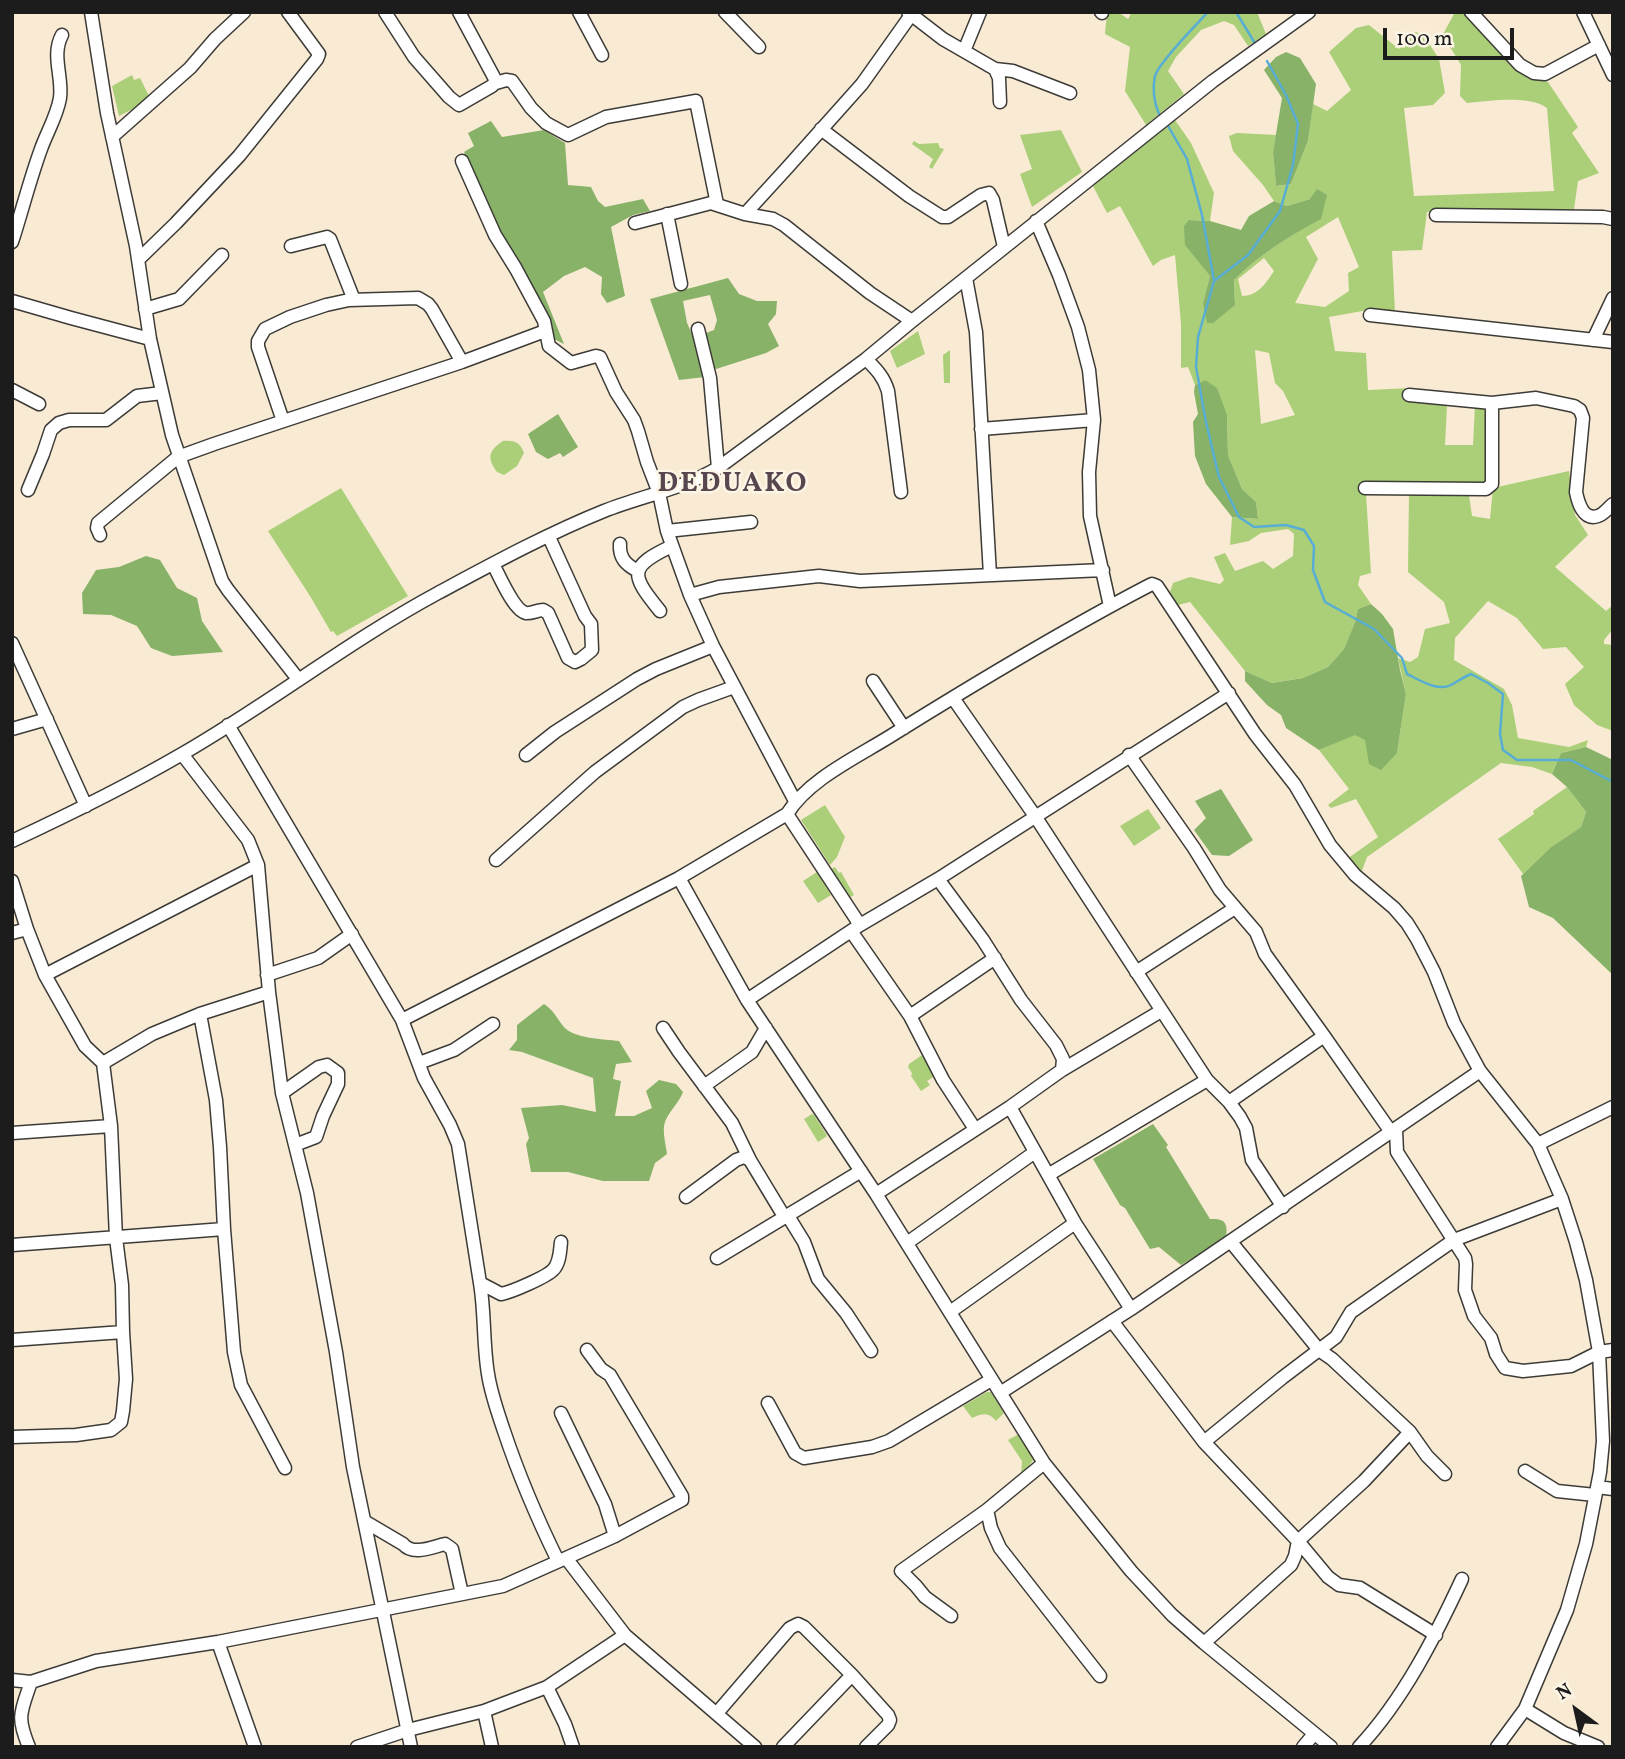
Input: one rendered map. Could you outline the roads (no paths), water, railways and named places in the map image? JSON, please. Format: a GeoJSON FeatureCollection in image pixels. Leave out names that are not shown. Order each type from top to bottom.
{"type":"FeatureCollection","features":[{"type":"Feature","properties":{"kind":"street"},"geometry":{"type":"LineString","coordinates":[[91,12],[150,338],[178,457],[222,581],[298,679]]}},
{"type":"Feature","properties":{"kind":"street"},"geometry":{"type":"LineString","coordinates":[[112,137],[190,68],[215,39],[244,12]]}},
{"type":"Feature","properties":{"kind":"street"},"geometry":{"type":"LineString","coordinates":[[138,260],[239,156],[317,60],[318,54],[288,12]]}},
{"type":"Feature","properties":{"kind":"street"},"geometry":{"type":"LineString","coordinates":[[385,12],[414,57],[456,104],[496,83],[512,81],[531,108],[546,123],[568,135],[606,117],[696,102],[717,204]]}},
{"type":"Feature","properties":{"kind":"street"},"geometry":{"type":"LineString","coordinates":[[459,12],[496,83]]}},
{"type":"Feature","properties":{"kind":"street"},"geometry":{"type":"LineString","coordinates":[[579,12],[602,55]]}},
{"type":"Feature","properties":{"kind":"street"},"geometry":{"type":"LineString","coordinates":[[724,12],[759,47]]}},
{"type":"Feature","properties":{"kind":"street"},"geometry":{"type":"LineString","coordinates":[[964,51],[980,12]]}},
{"type":"Feature","properties":{"kind":"street"},"geometry":{"type":"LineString","coordinates":[[12,841],[86,806],[182,754],[359,639],[493,564],[616,506],[693,482],[718,468],[866,359],[1213,81],[1309,12]]}},
{"type":"Feature","properties":{"kind":"street"},"geometry":{"type":"LineString","coordinates":[[1471,12],[1520,65],[1534,73],[1545,74],[1599,45]]}},
{"type":"Feature","properties":{"kind":"street"},"geometry":{"type":"LineString","coordinates":[[1583,12],[1613,75]]}},
{"type":"Feature","properties":{"kind":"street"},"geometry":{"type":"LineString","coordinates":[[744,214],[862,84],[910,14],[943,39],[995,69],[1013,71],[1070,93]]}},
{"type":"Feature","properties":{"kind":"street"},"geometry":{"type":"LineString","coordinates":[[12,242],[37,159],[60,99],[57,58],[62,34]]}},
{"type":"Feature","properties":{"kind":"street"},"geometry":{"type":"LineString","coordinates":[[995,69],[999,78],[1000,102]]}},
{"type":"Feature","properties":{"kind":"street"},"geometry":{"type":"LineString","coordinates":[[821,129],[909,196],[942,217],[948,217],[981,195],[989,193],[1004,247]]}},
{"type":"Feature","properties":{"kind":"street"},"geometry":{"type":"LineString","coordinates":[[462,161],[495,235],[544,321],[551,349],[571,363],[596,356],[602,359],[616,393],[634,420],[659,494],[672,547],[690,595],[713,646],[795,801]]}},
{"type":"Feature","properties":{"kind":"street"},"geometry":{"type":"LineString","coordinates":[[635,223],[707,203],[773,219],[870,293],[912,321]]}},
{"type":"Feature","properties":{"kind":"street"},"geometry":{"type":"LineString","coordinates":[[667,214],[681,284]]}},
{"type":"Feature","properties":{"kind":"street"},"geometry":{"type":"LineString","coordinates":[[1436,215],[1603,216],[1613,219]]}},
{"type":"Feature","properties":{"kind":"street"},"geometry":{"type":"LineString","coordinates":[[1036,221],[1078,327],[1090,370],[1094,420],[1089,472],[1090,516],[1110,606]]}},
{"type":"Feature","properties":{"kind":"street"},"geometry":{"type":"LineString","coordinates":[[290,246],[327,237],[330,239],[354,300]]}},
{"type":"Feature","properties":{"kind":"street"},"geometry":{"type":"LineString","coordinates":[[145,309],[179,299],[222,255]]}},
{"type":"Feature","properties":{"kind":"street"},"geometry":{"type":"LineString","coordinates":[[966,278],[974,319],[990,575]]}},
{"type":"Feature","properties":{"kind":"street"},"geometry":{"type":"LineString","coordinates":[[283,421],[258,347],[260,336],[265,329],[290,317],[326,305],[354,300],[409,297],[423,300],[432,309],[462,362]]}},
{"type":"Feature","properties":{"kind":"street"},"geometry":{"type":"LineString","coordinates":[[1593,340],[1613,298]]}},
{"type":"Feature","properties":{"kind":"street"},"geometry":{"type":"LineString","coordinates":[[12,301],[150,338]]}},
{"type":"Feature","properties":{"kind":"street"},"geometry":{"type":"LineString","coordinates":[[1370,315],[1613,342]]}},
{"type":"Feature","properties":{"kind":"street"},"geometry":{"type":"LineString","coordinates":[[698,329],[710,378],[718,468]]}},
{"type":"Feature","properties":{"kind":"street"},"geometry":{"type":"LineString","coordinates":[[100,535],[98,523],[178,457],[462,362],[545,331]]}},
{"type":"Feature","properties":{"kind":"street"},"geometry":{"type":"LineString","coordinates":[[866,359],[877,369],[888,391],[901,492]]}},
{"type":"Feature","properties":{"kind":"street"},"geometry":{"type":"LineString","coordinates":[[12,390],[39,404]]}},
{"type":"Feature","properties":{"kind":"street"},"geometry":{"type":"LineString","coordinates":[[28,490],[54,426],[69,420],[106,419],[141,395],[162,393]]}},
{"type":"Feature","properties":{"kind":"street"},"geometry":{"type":"LineString","coordinates":[[1409,395],[1492,402],[1535,398],[1574,406],[1580,410],[1583,418],[1576,492],[1578,503],[1581,509],[1594,517],[1613,504]]}},
{"type":"Feature","properties":{"kind":"street"},"geometry":{"type":"LineString","coordinates":[[1365,488],[1486,489],[1492,484],[1492,402]]}},
{"type":"Feature","properties":{"kind":"street"},"geometry":{"type":"LineString","coordinates":[[981,429],[1094,420]]}},
{"type":"Feature","properties":{"kind":"street"},"geometry":{"type":"LineString","coordinates":[[667,531],[751,522]]}},
{"type":"Feature","properties":{"kind":"street"},"geometry":{"type":"LineString","coordinates":[[493,564],[519,610],[527,614],[543,610],[548,613],[568,658],[575,662],[582,659],[592,650],[591,624],[585,617],[549,537]]}},
{"type":"Feature","properties":{"kind":"street"},"geometry":{"type":"LineString","coordinates":[[620,544],[621,557],[638,571]]}},
{"type":"Feature","properties":{"kind":"street"},"geometry":{"type":"LineString","coordinates":[[660,611],[643,586],[638,571],[648,558],[672,547]]}},
{"type":"Feature","properties":{"kind":"street"},"geometry":{"type":"LineString","coordinates":[[690,595],[719,587],[819,576],[860,581],[1103,570]]}},
{"type":"Feature","properties":{"kind":"street"},"geometry":{"type":"LineString","coordinates":[[402,1020],[679,878],[788,814],[795,801],[820,780],[953,698],[1110,606],[1152,584],[1157,586],[1255,734],[1295,785],[1330,845],[1355,875],[1394,908],[1407,923],[1434,972],[1454,1023],[1480,1071],[1538,1144],[1562,1199],[1586,1280],[1599,1352],[1603,1441],[1586,1544],[1567,1609],[1525,1709],[1497,1747]]}},
{"type":"Feature","properties":{"kind":"street"},"geometry":{"type":"LineString","coordinates":[[12,643],[86,806]]}},
{"type":"Feature","properties":{"kind":"street"},"geometry":{"type":"LineString","coordinates":[[526,755],[555,732],[637,679],[713,646]]}},
{"type":"Feature","properties":{"kind":"street"},"geometry":{"type":"LineString","coordinates":[[873,681],[904,728]]}},
{"type":"Feature","properties":{"kind":"street"},"geometry":{"type":"LineString","coordinates":[[496,860],[595,772],[683,707],[734,687]]}},
{"type":"Feature","properties":{"kind":"street"},"geometry":{"type":"LineString","coordinates":[[747,1000],[855,928],[938,879],[1228,692]]}},
{"type":"Feature","properties":{"kind":"street"},"geometry":{"type":"LineString","coordinates":[[953,698],[1035,816],[1207,1080],[1229,1102],[1246,1128],[1252,1160],[1283,1206]]}},
{"type":"Feature","properties":{"kind":"street"},"geometry":{"type":"LineString","coordinates":[[12,729],[47,719]]}},
{"type":"Feature","properties":{"kind":"street"},"geometry":{"type":"LineString","coordinates":[[228,725],[402,1020],[424,1078],[458,1144],[483,1304],[487,1373],[493,1398],[533,1511],[562,1559],[625,1635],[755,1747]]}},
{"type":"Feature","properties":{"kind":"street"},"geometry":{"type":"LineString","coordinates":[[182,754],[248,840],[258,865],[267,975],[282,1093],[307,1193],[336,1352],[353,1467],[411,1747]]}},
{"type":"Feature","properties":{"kind":"street"},"geometry":{"type":"LineString","coordinates":[[1129,755],[1220,890],[1256,932],[1265,954],[1394,1131],[1397,1152],[1465,1258],[1465,1290],[1474,1316],[1490,1338],[1505,1368],[1523,1371],[1571,1366],[1599,1352],[1613,1350]]}},
{"type":"Feature","properties":{"kind":"street"},"geometry":{"type":"LineString","coordinates":[[788,814],[910,1016],[943,1080],[975,1129]]}},
{"type":"Feature","properties":{"kind":"street"},"geometry":{"type":"LineString","coordinates":[[46,975],[258,865]]}},
{"type":"Feature","properties":{"kind":"street"},"geometry":{"type":"LineString","coordinates":[[679,878],[747,1000],[876,1194],[1044,1463],[1130,1571],[1172,1615],[1331,1747]]}},
{"type":"Feature","properties":{"kind":"street"},"geometry":{"type":"LineString","coordinates":[[938,879],[995,958],[1021,1000],[1056,1045],[1063,1059],[1062,1070]]}},
{"type":"Feature","properties":{"kind":"street"},"geometry":{"type":"LineString","coordinates":[[12,881],[27,929],[46,975],[85,1046],[103,1063],[111,1126],[126,1379],[124,1411],[116,1428],[106,1432],[76,1435],[12,1437]]}},
{"type":"Feature","properties":{"kind":"street"},"geometry":{"type":"LineString","coordinates":[[1136,972],[1235,908]]}},
{"type":"Feature","properties":{"kind":"street"},"geometry":{"type":"LineString","coordinates":[[12,933],[27,929]]}},
{"type":"Feature","properties":{"kind":"street"},"geometry":{"type":"LineString","coordinates":[[267,975],[318,958],[352,934]]}},
{"type":"Feature","properties":{"kind":"street"},"geometry":{"type":"LineString","coordinates":[[910,1016],[995,958]]}},
{"type":"Feature","properties":{"kind":"street"},"geometry":{"type":"LineString","coordinates":[[103,1063],[152,1034],[200,1014],[269,992]]}},
{"type":"Feature","properties":{"kind":"street"},"geometry":{"type":"LineString","coordinates":[[876,1194],[1062,1070],[1161,1011]]}},
{"type":"Feature","properties":{"kind":"street"},"geometry":{"type":"LineString","coordinates":[[200,1014],[216,1100],[234,1352],[241,1385],[285,1468]]}},
{"type":"Feature","properties":{"kind":"street"},"geometry":{"type":"LineString","coordinates":[[419,1063],[454,1050],[494,1024]]}},
{"type":"Feature","properties":{"kind":"street"},"geometry":{"type":"LineString","coordinates":[[663,1028],[732,1123],[750,1160],[804,1242],[818,1279],[872,1351]]}},
{"type":"Feature","properties":{"kind":"street"},"geometry":{"type":"LineString","coordinates":[[704,1086],[752,1052],[766,1028]]}},
{"type":"Feature","properties":{"kind":"street"},"geometry":{"type":"LineString","coordinates":[[1229,1102],[1324,1036]]}},
{"type":"Feature","properties":{"kind":"street"},"geometry":{"type":"LineString","coordinates":[[282,1093],[319,1067],[327,1065],[338,1073],[338,1084],[316,1137],[295,1145]]}},
{"type":"Feature","properties":{"kind":"street"},"geometry":{"type":"LineString","coordinates":[[1000,1393],[1132,1309],[1480,1071]]}},
{"type":"Feature","properties":{"kind":"street"},"geometry":{"type":"LineString","coordinates":[[1048,1175],[1207,1080]]}},
{"type":"Feature","properties":{"kind":"street"},"geometry":{"type":"LineString","coordinates":[[1010,1107],[1075,1223],[1132,1309]]}},
{"type":"Feature","properties":{"kind":"street"},"geometry":{"type":"LineString","coordinates":[[1538,1144],[1613,1107]]}},
{"type":"Feature","properties":{"kind":"street"},"geometry":{"type":"LineString","coordinates":[[12,1133],[111,1126]]}},
{"type":"Feature","properties":{"kind":"street"},"geometry":{"type":"LineString","coordinates":[[1373,1144],[1397,1152]]}},
{"type":"Feature","properties":{"kind":"street"},"geometry":{"type":"LineString","coordinates":[[907,1243],[1035,1152]]}},
{"type":"Feature","properties":{"kind":"street"},"geometry":{"type":"LineString","coordinates":[[685,1197],[736,1160],[744,1157],[750,1160]]}},
{"type":"Feature","properties":{"kind":"street"},"geometry":{"type":"LineString","coordinates":[[717,1258],[861,1171]]}},
{"type":"Feature","properties":{"kind":"street"},"geometry":{"type":"LineString","coordinates":[[1204,1442],[1336,1337],[1351,1312],[1454,1240],[1562,1199]]}},
{"type":"Feature","properties":{"kind":"street"},"geometry":{"type":"LineString","coordinates":[[950,1312],[1075,1223]]}},
{"type":"Feature","properties":{"kind":"street"},"geometry":{"type":"LineString","coordinates":[[12,1245],[224,1229]]}},
{"type":"Feature","properties":{"kind":"street"},"geometry":{"type":"LineString","coordinates":[[480,1283],[501,1294],[512,1292],[553,1270],[559,1259],[561,1242]]}},
{"type":"Feature","properties":{"kind":"street"},"geometry":{"type":"LineString","coordinates":[[1231,1242],[1319,1350],[1410,1432],[1427,1456],[1446,1474]]}},
{"type":"Feature","properties":{"kind":"street"},"geometry":{"type":"LineString","coordinates":[[1112,1321],[1204,1442],[1298,1541],[1328,1577],[1339,1585],[1360,1588],[1436,1635]]}},
{"type":"Feature","properties":{"kind":"street"},"geometry":{"type":"LineString","coordinates":[[12,1340],[123,1332]]}},
{"type":"Feature","properties":{"kind":"street"},"geometry":{"type":"LineString","coordinates":[[12,1680],[31,1682],[96,1661],[218,1642],[503,1586],[615,1536],[677,1504],[682,1500],[682,1496],[610,1376],[601,1369],[587,1350]]}},
{"type":"Feature","properties":{"kind":"street"},"geometry":{"type":"LineString","coordinates":[[768,1403],[795,1453],[804,1458],[872,1447],[889,1441],[991,1380]]}},
{"type":"Feature","properties":{"kind":"street"},"geometry":{"type":"LineString","coordinates":[[561,1413],[605,1504],[615,1536]]}},
{"type":"Feature","properties":{"kind":"street"},"geometry":{"type":"LineString","coordinates":[[1203,1643],[1291,1564],[1296,1556],[1298,1541],[1364,1481],[1410,1432]]}},
{"type":"Feature","properties":{"kind":"street"},"geometry":{"type":"LineString","coordinates":[[951,1616],[925,1597],[901,1571],[987,1510],[1044,1463]]}},
{"type":"Feature","properties":{"kind":"street"},"geometry":{"type":"LineString","coordinates":[[1525,1471],[1557,1491],[1613,1489]]}},
{"type":"Feature","properties":{"kind":"street"},"geometry":{"type":"LineString","coordinates":[[987,1510],[990,1528],[1000,1548],[1100,1676]]}},
{"type":"Feature","properties":{"kind":"street"},"geometry":{"type":"LineString","coordinates":[[364,1521],[414,1551],[445,1544],[449,1546],[452,1549],[462,1594]]}},
{"type":"Feature","properties":{"kind":"street"},"geometry":{"type":"LineString","coordinates":[[1359,1747],[1375,1730],[1436,1635],[1462,1579]]}},
{"type":"Feature","properties":{"kind":"street"},"geometry":{"type":"LineString","coordinates":[[716,1713],[794,1625],[798,1624],[804,1627],[888,1714],[890,1720],[885,1729],[866,1747]]}},
{"type":"Feature","properties":{"kind":"street"},"geometry":{"type":"LineString","coordinates":[[357,1747],[408,1730],[484,1712],[547,1686],[625,1635]]}},
{"type":"Feature","properties":{"kind":"street"},"geometry":{"type":"LineString","coordinates":[[218,1642],[255,1747]]}},
{"type":"Feature","properties":{"kind":"street"},"geometry":{"type":"LineString","coordinates":[[783,1747],[852,1675]]}},
{"type":"Feature","properties":{"kind":"street"},"geometry":{"type":"LineString","coordinates":[[29,1747],[22,1730],[20,1715],[31,1682]]}},
{"type":"Feature","properties":{"kind":"street"},"geometry":{"type":"LineString","coordinates":[[547,1686],[573,1747]]}},
{"type":"Feature","properties":{"kind":"street"},"geometry":{"type":"LineString","coordinates":[[1525,1709],[1564,1733],[1598,1747]]}},
{"type":"Feature","properties":{"kind":"street"},"geometry":{"type":"LineString","coordinates":[[484,1712],[492,1747]]}},
{"type":"Feature","properties":{"kind":"street"},"geometry":{"type":"LineString","coordinates":[[1303,1747],[1314,1734]]}},
{"type":"Feature","properties":{"kind":"waterway"},"geometry":{"type":"LineString","coordinates":[[1159,114],[1154,91],[1155,76],[1170,53],[1208,12]]}},
{"type":"Feature","properties":{"kind":"waterway"},"geometry":{"type":"LineString","coordinates":[[1236,12],[1256,45]]}},
{"type":"Feature","properties":{"kind":"waterway"},"geometry":{"type":"LineString","coordinates":[[1267,61],[1298,124],[1293,165],[1280,211],[1248,255],[1214,281],[1198,337],[1196,367],[1219,477],[1239,517],[1254,527],[1286,525],[1304,530],[1314,546],[1313,570],[1325,602],[1374,629],[1402,658],[1407,674],[1440,687],[1451,685],[1471,674],[1503,694],[1500,734],[1503,750],[1517,760],[1571,760],[1613,782]]}},
{"type":"Feature","properties":{"kind":"waterway"},"geometry":{"type":"LineString","coordinates":[[1167,124],[1187,159],[1202,215],[1214,280]]}},
{"type":"Feature","properties":{"kind":"district","name":"DEDUAKO"},"geometry":{"type":"Point","coordinates":[733,486]}}]}
